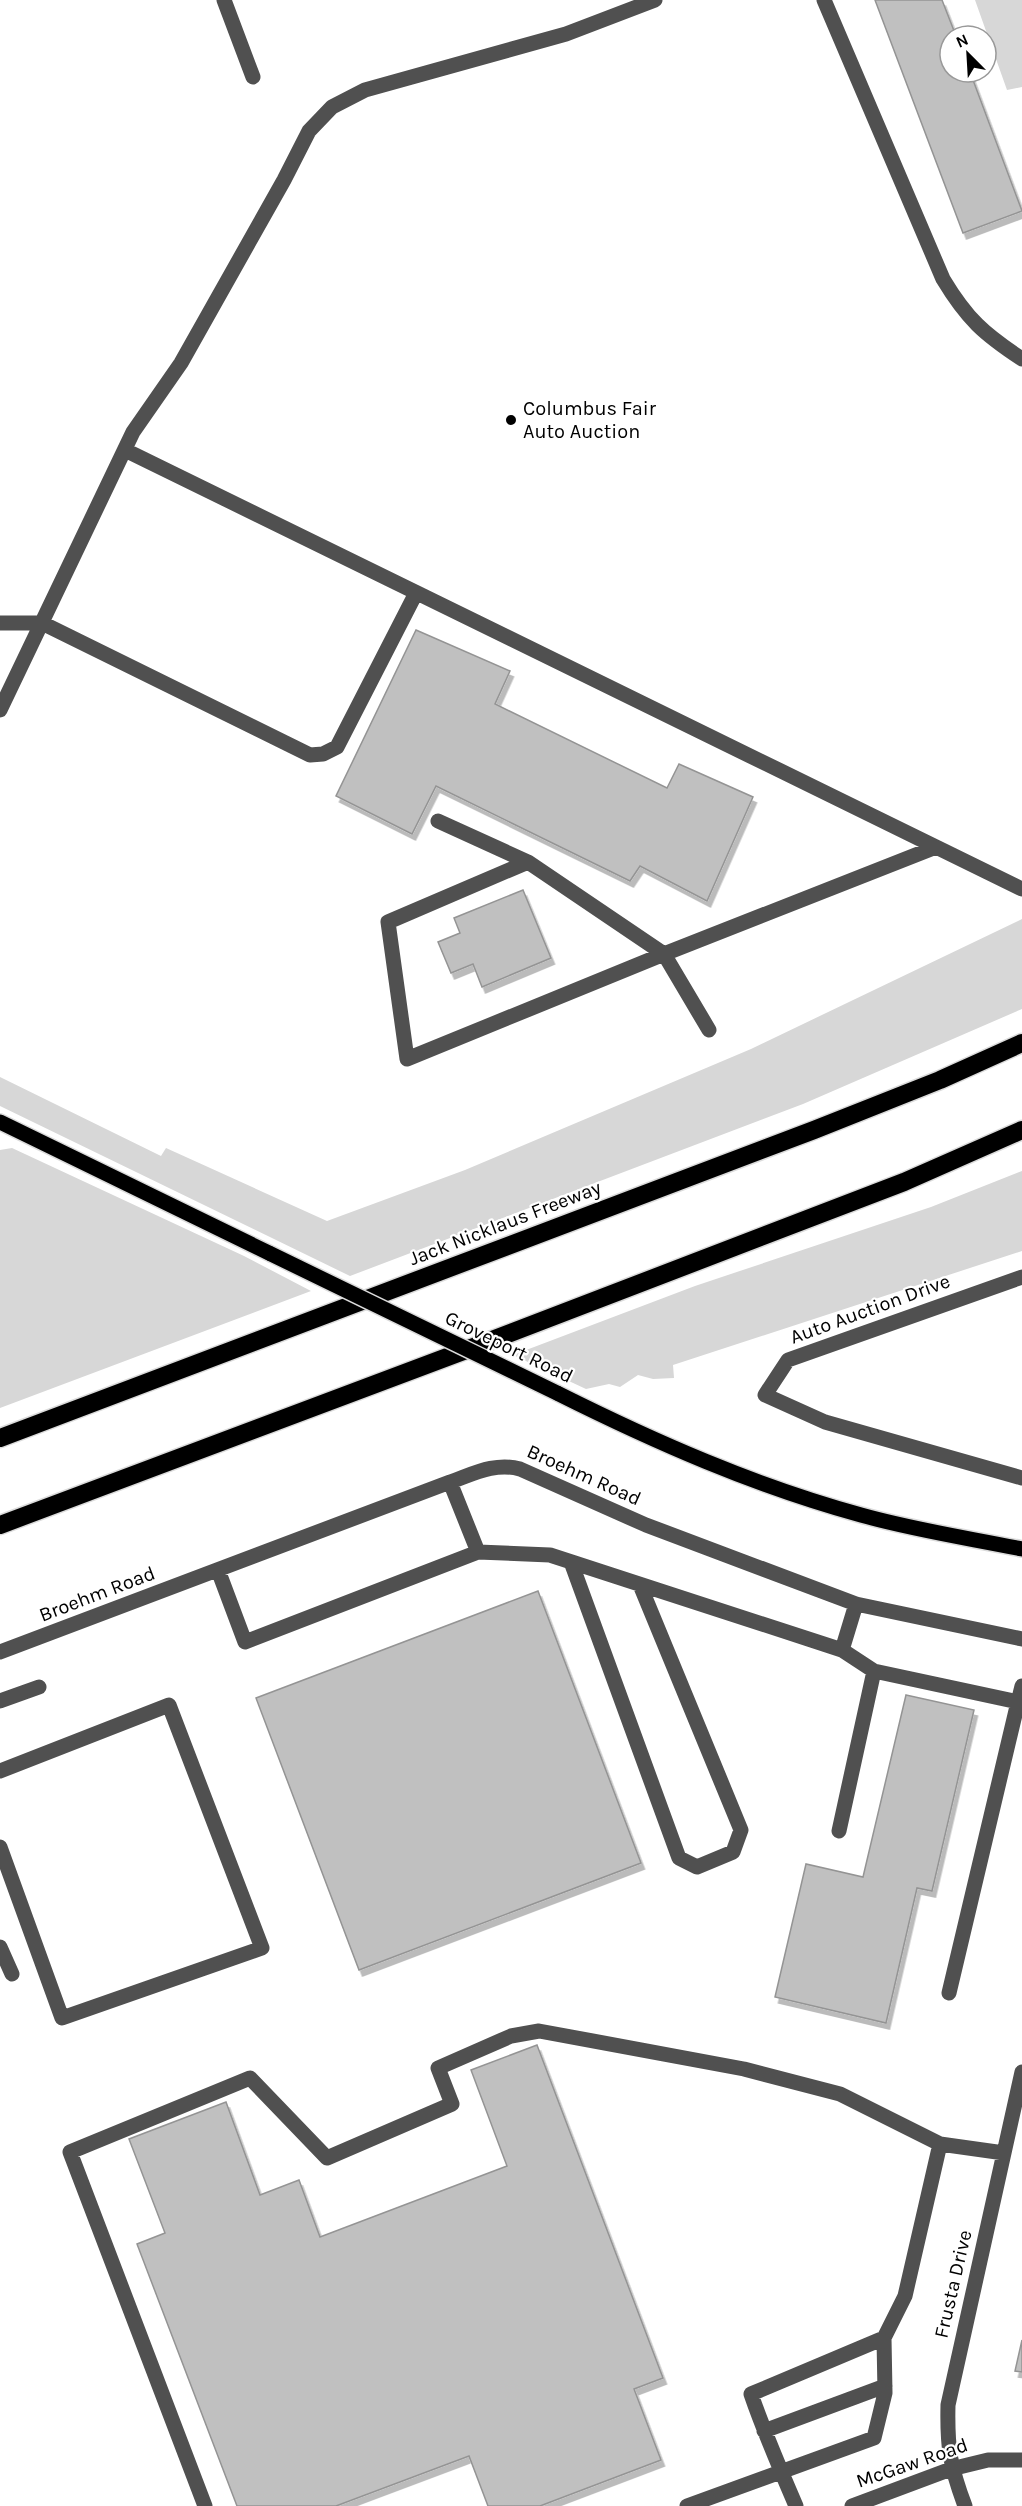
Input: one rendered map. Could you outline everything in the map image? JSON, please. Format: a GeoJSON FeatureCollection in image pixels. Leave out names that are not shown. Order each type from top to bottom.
{"type":"FeatureCollection","features":[{"type":"Feature","properties":{"kind":"highway"},"geometry":{"type":"LineString","coordinates":[[940,1080],[1022,1034]]}},
{"type":"Feature","properties":{"kind":"highway","name":"Jack Nicklaus Freeway"},"geometry":{"type":"LineString","coordinates":[[0,1438],[814,1131],[940,1080],[1022,1043]]}},
{"type":"Feature","properties":{"kind":"highway"},"geometry":{"type":"LineString","coordinates":[[0,1525],[466,1350],[882,1190],[1022,1130]]}},
{"type":"Feature","properties":{"kind":"main road","name":"Groveport Road"},"geometry":{"type":"LineString","coordinates":[[0,1122],[668,1447],[748,1479],[862,1516],[1022,1549]]}},
{"type":"Feature","properties":{"kind":"street"},"geometry":{"type":"LineString","coordinates":[[224,0],[253,77]]}},
{"type":"Feature","properties":{"kind":"street"},"geometry":{"type":"LineString","coordinates":[[0,710],[133,432],[181,363],[309,131],[332,106],[365,90],[566,34],[655,0]]}},
{"type":"Feature","properties":{"kind":"street"},"geometry":{"type":"LineString","coordinates":[[824,0],[943,279],[964,313],[987,336],[1022,359]]}},
{"type":"Feature","properties":{"kind":"street"},"geometry":{"type":"LineString","coordinates":[[125,450],[1022,889]]}},
{"type":"Feature","properties":{"kind":"street"},"geometry":{"type":"LineString","coordinates":[[0,623],[42,623],[310,754],[323,754],[337,747],[416,593]]}},
{"type":"Feature","properties":{"kind":"street"},"geometry":{"type":"LineString","coordinates":[[438,821],[528,862],[664,954],[709,1030]]}},
{"type":"Feature","properties":{"kind":"street"},"geometry":{"type":"LineString","coordinates":[[528,862],[388,922],[407,1059],[664,954],[936,847]]}},
{"type":"Feature","properties":{"kind":"street","name":"Auto Auction Drive"},"geometry":{"type":"LineString","coordinates":[[1022,1277],[788,1360],[765,1395],[825,1422],[1022,1478]]}},
{"type":"Feature","properties":{"kind":"street","name":"Broehm Road"},"geometry":{"type":"LineString","coordinates":[[0,1653],[450,1482],[494,1467],[507,1466],[520,1469],[646,1526],[856,1604],[1022,1639]]}},
{"type":"Feature","properties":{"kind":"street"},"geometry":{"type":"LineString","coordinates":[[450,1482],[478,1552]]}},
{"type":"Feature","properties":{"kind":"street"},"geometry":{"type":"LineString","coordinates":[[218,1570],[245,1642],[478,1552],[550,1555],[842,1650],[874,1671],[1018,1702]]}},
{"type":"Feature","properties":{"kind":"street"},"geometry":{"type":"LineString","coordinates":[[571,1562],[679,1858],[697,1867],[733,1852],[741,1830],[640,1585]]}},
{"type":"Feature","properties":{"kind":"street"},"geometry":{"type":"LineString","coordinates":[[842,1650],[856,1604]]}},
{"type":"Feature","properties":{"kind":"street"},"geometry":{"type":"LineString","coordinates":[[838,1831],[874,1671]]}},
{"type":"Feature","properties":{"kind":"street"},"geometry":{"type":"LineString","coordinates":[[949,1993],[1022,1686]]}},
{"type":"Feature","properties":{"kind":"street"},"geometry":{"type":"LineString","coordinates":[[0,1701],[39,1687]]}},
{"type":"Feature","properties":{"kind":"street"},"geometry":{"type":"LineString","coordinates":[[0,1770],[169,1705],[262,1948],[62,2018],[0,1848]]}},
{"type":"Feature","properties":{"kind":"street"},"geometry":{"type":"LineString","coordinates":[[0,1947],[12,1974]]}},
{"type":"Feature","properties":{"kind":"street"},"geometry":{"type":"LineString","coordinates":[[205,2506],[70,2152],[250,2078],[327,2158],[452,2104],[438,2068],[511,2036],[539,2031],[744,2069],[840,2094],[940,2144],[1004,2153]]}},
{"type":"Feature","properties":{"kind":"street","name":"Frusta Drive"},"geometry":{"type":"LineString","coordinates":[[965,2506],[951,2469],[947,2438],[948,2405],[1004,2153],[1019,2099],[1022,2072]]}},
{"type":"Feature","properties":{"kind":"street"},"geometry":{"type":"LineString","coordinates":[[687,2506],[874,2438],[885,2386],[884,2338],[904,2296],[940,2144]]}},
{"type":"Feature","properties":{"kind":"street"},"geometry":{"type":"LineString","coordinates":[[796,2506],[764,2432],[751,2394],[884,2338]]}},
{"type":"Feature","properties":{"kind":"street"},"geometry":{"type":"LineString","coordinates":[[764,2432],[885,2386]]}},
{"type":"Feature","properties":{"kind":"street","name":"McGaw Road"},"geometry":{"type":"LineString","coordinates":[[852,2506],[951,2469],[988,2460],[1022,2460]]}},
{"type":"Feature","properties":{"kind":"shaded area"},"geometry":{"type":"Polygon","coordinates":[[[975,0],[1022,0],[1022,87],[1007,90],[998,65],[998,24],[984,24],[975,0]]]}},
{"type":"Feature","properties":{"kind":"shaded area"},"geometry":{"type":"Polygon","coordinates":[[[1022,919],[1022,1009],[803,1104],[350,1276],[0,1106],[0,1077],[161,1156],[166,1148],[327,1221],[465,1170],[751,1049],[1022,919]]]}},
{"type":"Feature","properties":{"kind":"shaded area"},"geometry":{"type":"Polygon","coordinates":[[[12,1148],[244,1256],[311,1291],[0,1408],[0,1150],[12,1148]]]}},
{"type":"Feature","properties":{"kind":"shaded area"},"geometry":{"type":"Polygon","coordinates":[[[1022,1171],[1022,1251],[673,1365],[674,1378],[653,1379],[638,1375],[620,1387],[609,1384],[586,1389],[513,1355],[695,1286],[931,1207],[1022,1171]]]}},
{"type":"Feature","properties":{"kind":"building"},"geometry":{"type":"Polygon","coordinates":[[[875,0],[942,0],[951,24],[938,24],[938,84],[974,84],[1022,211],[963,233],[875,0]]]}},
{"type":"Feature","properties":{"kind":"building"},"geometry":{"type":"Polygon","coordinates":[[[416,630],[510,671],[495,704],[667,788],[679,764],[753,797],[707,901],[640,866],[630,881],[436,786],[412,834],[336,796],[416,630]]]}},
{"type":"Feature","properties":{"kind":"building"},"geometry":{"type":"Polygon","coordinates":[[[523,890],[551,958],[482,987],[473,964],[451,973],[438,942],[460,933],[454,918],[523,890]]]}},
{"type":"Feature","properties":{"kind":"building"},"geometry":{"type":"Polygon","coordinates":[[[538,1591],[641,1863],[359,1970],[256,1698],[538,1591]]]}},
{"type":"Feature","properties":{"kind":"building"},"geometry":{"type":"Polygon","coordinates":[[[906,1695],[974,1710],[932,1891],[917,1888],[886,2023],[775,1997],[806,1864],[863,1877],[906,1695]]]}},
{"type":"Feature","properties":{"kind":"building"},"geometry":{"type":"Polygon","coordinates":[[[537,2045],[663,2378],[634,2389],[661,2460],[540,2506],[488,2506],[469,2456],[336,2506],[237,2506],[137,2244],[165,2233],[129,2139],[226,2102],[260,2195],[299,2180],[320,2237],[507,2166],[471,2070],[537,2045]]]}},
{"type":"Feature","properties":{"kind":"building"},"geometry":{"type":"Polygon","coordinates":[[[1022,2340],[1022,2372],[1015,2371],[1022,2340]]]}},
{"type":"Feature","properties":{"kind":"place","name":"Columbus Fair Auto Auction"},"geometry":{"type":"Point","coordinates":[511,420]}}]}
